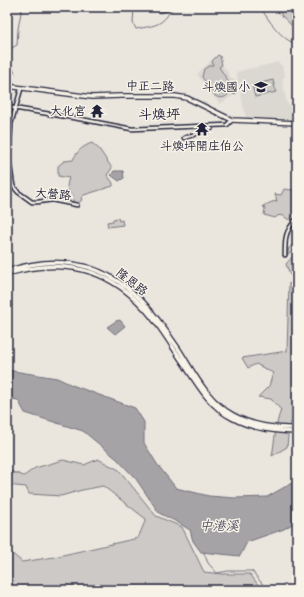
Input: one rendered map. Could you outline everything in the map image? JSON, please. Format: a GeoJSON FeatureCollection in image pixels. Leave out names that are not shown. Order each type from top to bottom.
{"type":"FeatureCollection","features":[{"type":"Feature","properties":{"kind":"main road","name":"中正二路"},"geometry":{"type":"LineString","coordinates":[[7,86],[92,98],[166,95],[184,97],[232,120],[297,123]]}},
{"type":"Feature","properties":{"kind":"main road","name":"隆恩路"},"geometry":{"type":"LineString","coordinates":[[7,271],[31,264],[46,262],[74,264],[101,272],[123,284],[137,296],[149,311],[203,389]]}},
{"type":"Feature","properties":{"kind":"main road","name":"隆恩路"},"geometry":{"type":"LineString","coordinates":[[7,274],[46,266],[73,267],[86,270],[100,275],[120,287],[149,311]]}},
{"type":"Feature","properties":{"kind":"main road"},"geometry":{"type":"LineString","coordinates":[[203,389],[221,406],[247,422],[272,428],[297,428]]}},
{"type":"Feature","properties":{"kind":"main road"},"geometry":{"type":"LineString","coordinates":[[203,389],[219,409],[231,418],[246,425],[261,429],[297,432]]}},
{"type":"Feature","properties":{"kind":"street","name":"大營路"},"geometry":{"type":"LineString","coordinates":[[21,89],[11,124],[9,160],[13,186],[28,200],[34,202],[52,200],[77,205]]}},
{"type":"Feature","properties":{"kind":"street"},"geometry":{"type":"LineString","coordinates":[[7,107],[80,119],[132,130],[227,125],[232,120]]}},
{"type":"Feature","properties":{"kind":"street"},"geometry":{"type":"LineString","coordinates":[[184,138],[211,129]]}},
{"type":"Feature","properties":{"kind":"street"},"geometry":{"type":"LineString","coordinates":[[285,254],[285,236],[288,229],[297,218]]}},
{"type":"Feature","properties":{"kind":"shaded area"},"geometry":{"type":"Polygon","coordinates":[[[153,7],[171,7],[170,10],[160,13],[153,7]]]}},
{"type":"Feature","properties":{"kind":"shaded area"},"geometry":{"type":"Polygon","coordinates":[[[280,7],[297,7],[296,30],[281,15],[280,7]]]}},
{"type":"Feature","properties":{"kind":"shaded area","name":"斗煥國小"},"geometry":{"type":"Polygon","coordinates":[[[218,55],[220,56],[222,65],[219,67],[236,93],[234,95],[231,90],[224,97],[220,98],[215,96],[202,77],[204,69],[213,65],[212,61],[218,55]]]}},
{"type":"Feature","properties":{"kind":"shaded area","name":"斗煥國小"},"geometry":{"type":"Polygon","coordinates":[[[214,58],[219,67],[222,65],[232,79],[234,78],[238,93],[220,104],[197,74],[214,58]]]}},
{"type":"Feature","properties":{"kind":"shaded area","name":"斗煥國小"},"geometry":{"type":"Polygon","coordinates":[[[278,62],[282,66],[285,76],[282,79],[287,104],[297,107],[297,120],[246,118],[236,72],[278,62]]]}},
{"type":"Feature","properties":{"kind":"shaded area"},"geometry":{"type":"Polygon","coordinates":[[[273,80],[276,92],[255,97],[252,85],[273,80]]]}},
{"type":"Feature","properties":{"kind":"shaded area"},"geometry":{"type":"Polygon","coordinates":[[[92,143],[99,149],[112,168],[107,175],[113,183],[113,186],[84,195],[81,198],[82,200],[77,204],[72,203],[74,196],[67,188],[69,178],[58,176],[58,166],[64,161],[73,160],[81,149],[92,143]]]}},
{"type":"Feature","properties":{"kind":"shaded area"},"geometry":{"type":"Polygon","coordinates":[[[284,189],[297,191],[297,212],[289,220],[282,215],[275,218],[264,215],[265,209],[263,206],[277,201],[275,194],[281,195],[284,189]]]}},
{"type":"Feature","properties":{"kind":"shaded area"},"geometry":{"type":"Polygon","coordinates":[[[118,218],[119,221],[122,220],[123,225],[108,227],[107,222],[118,218]]]}},
{"type":"Feature","properties":{"kind":"shaded area"},"geometry":{"type":"Polygon","coordinates":[[[297,241],[297,253],[294,250],[287,255],[289,248],[297,241]]]}},
{"type":"Feature","properties":{"kind":"shaded area"},"geometry":{"type":"Polygon","coordinates":[[[293,256],[297,258],[297,281],[290,275],[286,264],[293,256]]]}},
{"type":"Feature","properties":{"kind":"shaded area"},"geometry":{"type":"Polygon","coordinates":[[[289,283],[297,289],[297,413],[289,426],[287,447],[272,456],[276,427],[281,410],[271,399],[258,397],[269,386],[273,373],[256,364],[248,368],[242,358],[287,351],[289,283]]]}},
{"type":"Feature","properties":{"kind":"shaded area"},"geometry":{"type":"Polygon","coordinates":[[[98,459],[119,470],[156,516],[182,527],[204,572],[222,574],[250,574],[262,590],[7,590],[7,546],[9,551],[22,562],[54,557],[138,538],[146,519],[103,486],[61,496],[29,494],[26,487],[7,485],[7,470],[24,476],[35,468],[63,460],[84,465],[98,459]]]}},
{"type":"Feature","properties":{"kind":"water"},"geometry":{"type":"Polygon","coordinates":[[[114,171],[123,171],[124,178],[119,181],[111,175],[114,171]]]}},
{"type":"Feature","properties":{"kind":"water"},"geometry":{"type":"Polygon","coordinates":[[[120,320],[125,326],[115,334],[107,327],[120,320]]]}},
{"type":"Feature","properties":{"kind":"water","name":"中港溪"},"geometry":{"type":"Polygon","coordinates":[[[7,370],[57,378],[135,408],[144,422],[144,443],[157,464],[176,488],[209,496],[235,498],[267,497],[297,480],[297,521],[284,529],[247,542],[240,556],[201,552],[193,541],[190,530],[159,513],[136,479],[117,459],[83,431],[25,413],[18,400],[7,398],[7,370]]]}},
{"type":"Feature","properties":{"kind":"waterway"},"geometry":{"type":"LineString","coordinates":[[7,48],[10,49],[17,45],[22,7]]}},
{"type":"Feature","properties":{"kind":"waterway"},"geometry":{"type":"LineString","coordinates":[[69,7],[84,7]]}},
{"type":"Feature","properties":{"kind":"waterway"},"geometry":{"type":"LineString","coordinates":[[134,7],[133,23],[136,29],[158,24],[166,18],[173,7]]}},
{"type":"Feature","properties":{"kind":"waterway"},"geometry":{"type":"LineString","coordinates":[[260,7],[280,34],[297,45]]}},
{"type":"Feature","properties":{"kind":"waterway"},"geometry":{"type":"LineString","coordinates":[[291,41],[297,37]]}},
{"type":"Feature","properties":{"kind":"waterway"},"geometry":{"type":"LineString","coordinates":[[10,49],[10,63],[15,73]]}},
{"type":"Feature","properties":{"kind":"waterway"},"geometry":{"type":"LineString","coordinates":[[297,68],[297,81]]}},
{"type":"Feature","properties":{"kind":"waterway"},"geometry":{"type":"LineString","coordinates":[[204,553],[208,563],[217,573],[228,571],[252,571],[264,586],[270,590]]}},
{"type":"Feature","properties":{"kind":"place","name":"斗煥國小"},"geometry":{"type":"Point","coordinates":[261,87]}},
{"type":"Feature","properties":{"kind":"place","name":"大化宮"},"geometry":{"type":"Point","coordinates":[97,111]}},
{"type":"Feature","properties":{"kind":"place","name":"斗煥坪開庄伯公"},"geometry":{"type":"Point","coordinates":[202,129]}},
{"type":"Feature","properties":{"kind":"district","name":"斗煥坪"},"geometry":{"type":"Point","coordinates":[159,114]}}]}
